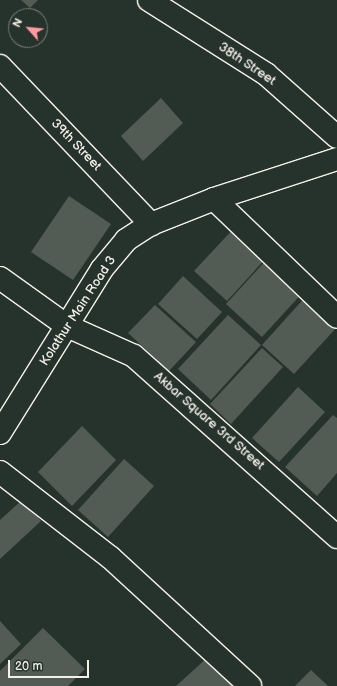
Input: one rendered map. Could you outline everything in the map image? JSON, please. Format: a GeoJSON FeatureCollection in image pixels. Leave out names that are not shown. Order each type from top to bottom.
{"type":"FeatureCollection","features":[{"type":"Feature","properties":{"kind":"street","name":"38th Street"},"geometry":{"type":"LineString","coordinates":[[149,0],[266,74],[337,137]]}},
{"type":"Feature","properties":{"kind":"street","name":"39th Street"},"geometry":{"type":"LineString","coordinates":[[0,66],[151,224]]}},
{"type":"Feature","properties":{"kind":"street","name":"Kolathur Main Road 3"},"geometry":{"type":"LineString","coordinates":[[3,423],[102,269],[126,240],[151,224],[214,199],[337,159]]}},
{"type":"Feature","properties":{"kind":"street"},"geometry":{"type":"LineString","coordinates":[[214,199],[337,317]]}},
{"type":"Feature","properties":{"kind":"street","name":"Akbar Square 3rd Street"},"geometry":{"type":"LineString","coordinates":[[0,278],[66,326],[134,356],[337,537]]}},
{"type":"Feature","properties":{"kind":"street"},"geometry":{"type":"LineString","coordinates":[[0,472],[111,558],[250,686]]}},
{"type":"Feature","properties":{"kind":"building"},"geometry":{"type":"Polygon","coordinates":[[[21,0],[38,0],[30,8],[21,0]]]}},
{"type":"Feature","properties":{"kind":"building"},"geometry":{"type":"Polygon","coordinates":[[[161,98],[183,123],[143,161],[121,136],[161,98]]]}},
{"type":"Feature","properties":{"kind":"building"},"geometry":{"type":"Polygon","coordinates":[[[69,196],[111,224],[73,280],[31,252],[69,196]]]}},
{"type":"Feature","properties":{"kind":"building"},"geometry":{"type":"Polygon","coordinates":[[[236,226],[268,256],[227,301],[194,271],[236,226]]]}},
{"type":"Feature","properties":{"kind":"building"},"geometry":{"type":"Polygon","coordinates":[[[270,256],[306,289],[262,337],[226,304],[270,256]]]}},
{"type":"Feature","properties":{"kind":"building"},"geometry":{"type":"Polygon","coordinates":[[[183,276],[222,312],[197,339],[158,304],[183,276]]]}},
{"type":"Feature","properties":{"kind":"building"},"geometry":{"type":"Polygon","coordinates":[[[308,294],[337,327],[294,374],[262,345],[308,294]]]}},
{"type":"Feature","properties":{"kind":"building"},"geometry":{"type":"Polygon","coordinates":[[[155,305],[196,342],[169,371],[128,333],[155,305]]]}},
{"type":"Feature","properties":{"kind":"building"},"geometry":{"type":"Polygon","coordinates":[[[228,315],[261,345],[211,400],[178,369],[228,315]]]}},
{"type":"Feature","properties":{"kind":"building"},"geometry":{"type":"Polygon","coordinates":[[[262,348],[283,367],[231,424],[210,404],[262,348]]]}},
{"type":"Feature","properties":{"kind":"building"},"geometry":{"type":"Polygon","coordinates":[[[298,387],[325,412],[279,462],[252,438],[298,387]]]}},
{"type":"Feature","properties":{"kind":"building"},"geometry":{"type":"Polygon","coordinates":[[[333,415],[337,418],[337,473],[317,496],[285,467],[333,415]]]}},
{"type":"Feature","properties":{"kind":"building"},"geometry":{"type":"Polygon","coordinates":[[[82,426],[116,460],[72,506],[38,472],[82,426]]]}},
{"type":"Feature","properties":{"kind":"building"},"geometry":{"type":"Polygon","coordinates":[[[124,459],[154,486],[108,537],[78,510],[124,459]]]}},
{"type":"Feature","properties":{"kind":"building"},"geometry":{"type":"Polygon","coordinates":[[[22,500],[41,521],[0,559],[0,520],[22,500]]]}},
{"type":"Feature","properties":{"kind":"building"},"geometry":{"type":"Polygon","coordinates":[[[0,621],[21,644],[0,664],[0,621]]]}},
{"type":"Feature","properties":{"kind":"building"},"geometry":{"type":"Polygon","coordinates":[[[43,628],[85,669],[68,686],[0,686],[0,671],[43,628]]]}},
{"type":"Feature","properties":{"kind":"building"},"geometry":{"type":"Polygon","coordinates":[[[208,657],[234,686],[176,686],[208,657]]]}},
{"type":"Feature","properties":{"kind":"building"},"geometry":{"type":"Polygon","coordinates":[[[311,670],[328,686],[295,686],[311,670]]]}}]}
